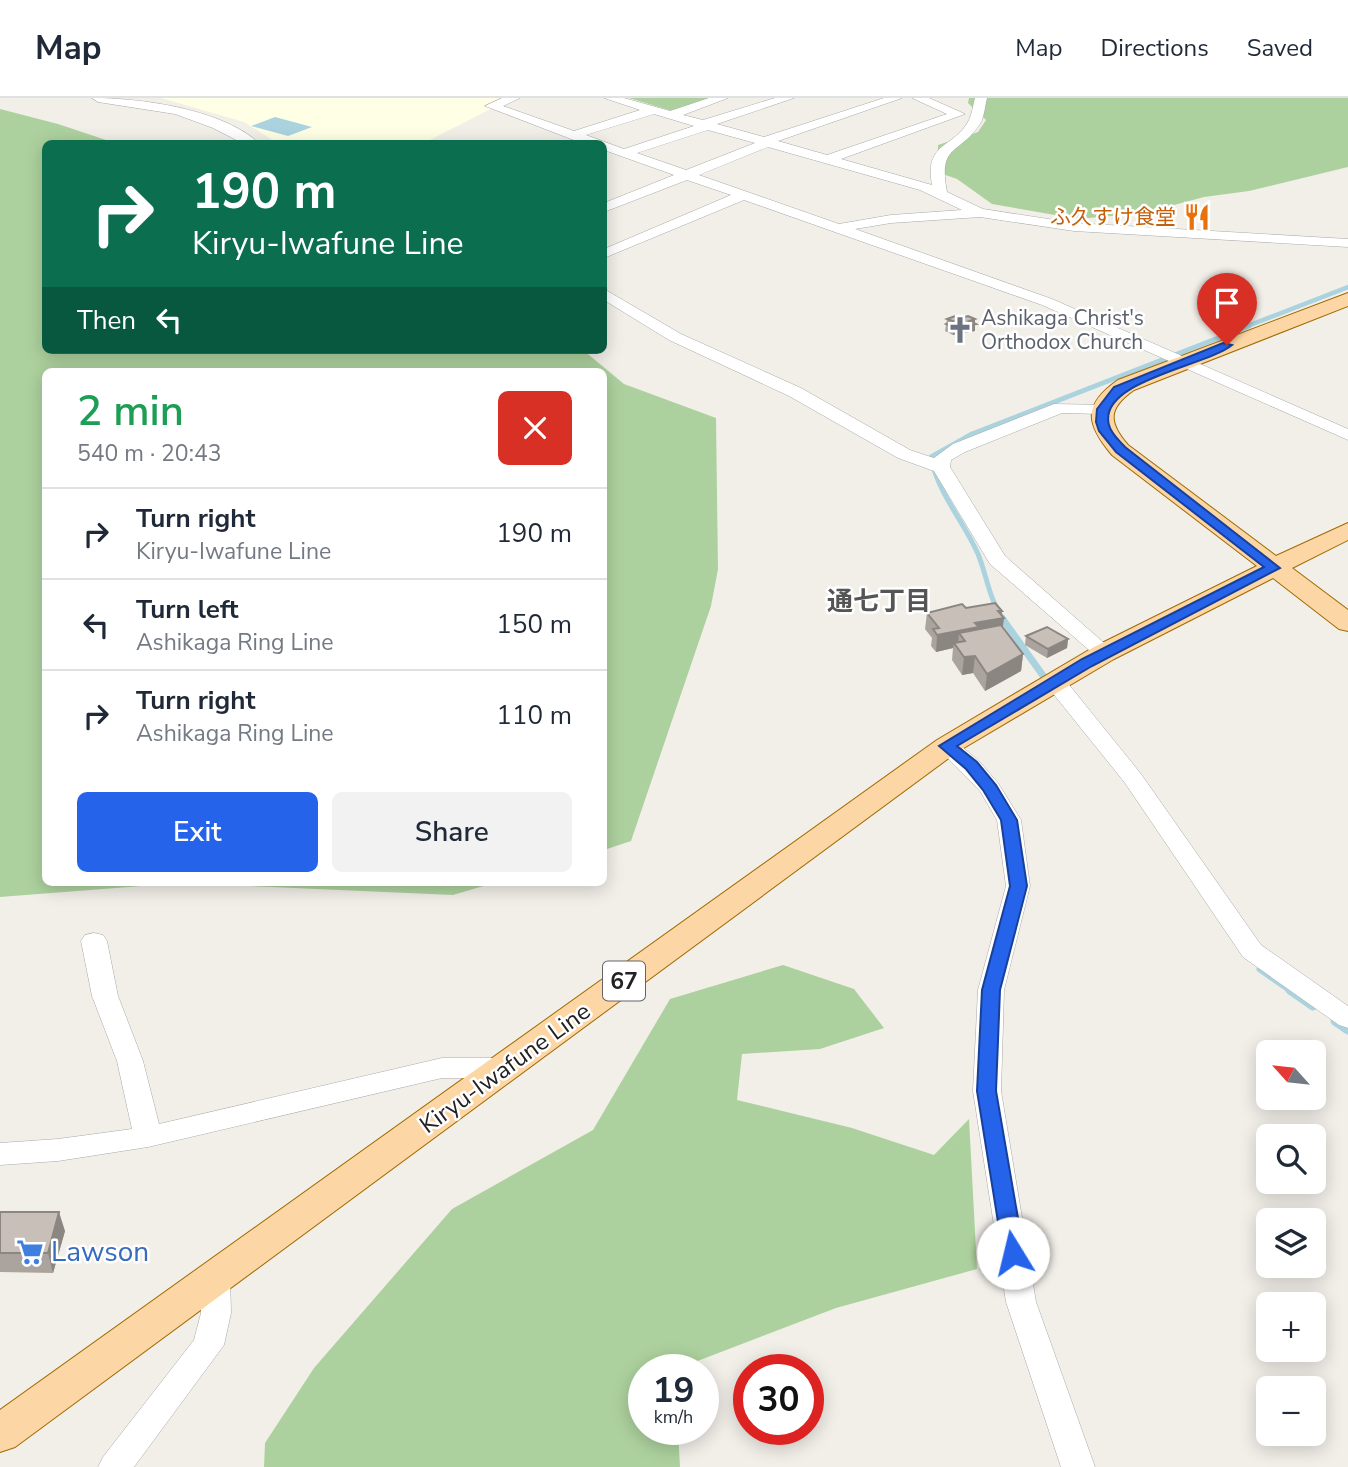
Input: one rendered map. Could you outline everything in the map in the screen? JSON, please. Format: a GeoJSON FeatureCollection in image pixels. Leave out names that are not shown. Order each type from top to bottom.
{"type":"FeatureCollection","features":[{"type":"Feature","properties":{"kind":"main road"},"geometry":{"type":"LineString","coordinates":[[1348,299],[1126,385],[1112,395],[1102,409],[1105,431],[1121,450],[1273,568],[1348,622]]}},
{"type":"Feature","properties":{"kind":"main road","name":"67"},"geometry":{"type":"LineString","coordinates":[[1273,568],[1348,530]]}},
{"type":"Feature","properties":{"kind":"main road","name":"Kiryu-Iwafune Line"},"geometry":{"type":"LineString","coordinates":[[0,1434],[947,746],[1104,653],[1273,568]]}},
{"type":"Feature","properties":{"kind":"street"},"geometry":{"type":"LineString","coordinates":[[98,98],[174,111],[207,120],[229,127],[248,140]]}},
{"type":"Feature","properties":{"kind":"street"},"geometry":{"type":"LineString","coordinates":[[514,98],[491,106],[587,140]]}},
{"type":"Feature","properties":{"kind":"street"},"geometry":{"type":"LineString","coordinates":[[610,98],[940,193],[980,213]]}},
{"type":"Feature","properties":{"kind":"street"},"geometry":{"type":"LineString","coordinates":[[670,115],[722,98]]}},
{"type":"Feature","properties":{"kind":"street"},"geometry":{"type":"LineString","coordinates":[[624,153],[788,98]]}},
{"type":"Feature","properties":{"kind":"street"},"geometry":{"type":"LineString","coordinates":[[607,207],[768,142],[896,98]]}},
{"type":"Feature","properties":{"kind":"street"},"geometry":{"type":"LineString","coordinates":[[829,159],[959,114],[918,98]]}},
{"type":"Feature","properties":{"kind":"street"},"geometry":{"type":"LineString","coordinates":[[938,98],[979,114]]}},
{"type":"Feature","properties":{"kind":"street"},"geometry":{"type":"LineString","coordinates":[[940,193],[936,171],[939,157],[968,131],[979,114],[981,98]]}},
{"type":"Feature","properties":{"kind":"street"},"geometry":{"type":"LineString","coordinates":[[574,135],[654,110]]}},
{"type":"Feature","properties":{"kind":"street"},"geometry":{"type":"LineString","coordinates":[[607,147],[1047,302],[1348,435]]}},
{"type":"Feature","properties":{"kind":"street"},"geometry":{"type":"LineString","coordinates":[[607,253],[744,195]]}},
{"type":"Feature","properties":{"kind":"street"},"geometry":{"type":"LineString","coordinates":[[836,228],[891,219],[980,213],[1074,227],[1348,243]]}},
{"type":"Feature","properties":{"kind":"street"},"geometry":{"type":"LineString","coordinates":[[607,296],[675,337],[796,392],[904,454],[941,467],[997,559],[1104,653]]}},
{"type":"Feature","properties":{"kind":"street"},"geometry":{"type":"LineString","coordinates":[[941,467],[943,458],[959,449],[1060,408],[1102,409]]}},
{"type":"Feature","properties":{"kind":"street"},"geometry":{"type":"LineString","coordinates":[[1054,681],[1133,779],[1252,951],[1348,1019]]}},
{"type":"Feature","properties":{"kind":"street"},"geometry":{"type":"LineString","coordinates":[[947,746],[971,765],[990,788],[1009,820],[1018,886],[991,990],[987,1091],[1021,1303],[1079,1467]]}},
{"type":"Feature","properties":{"kind":"street"},"geometry":{"type":"LineString","coordinates":[[94,941],[105,996],[130,1061],[148,1137]]}},
{"type":"Feature","properties":{"kind":"street"},"geometry":{"type":"LineString","coordinates":[[0,1154],[58,1150],[148,1137],[442,1068],[505,1068]]}},
{"type":"Feature","properties":{"kind":"street"},"geometry":{"type":"LineString","coordinates":[[115,1467],[208,1345],[216,1313],[215,1278]]}},
{"type":"Feature","properties":{"kind":"shaded area"},"geometry":{"type":"Polygon","coordinates":[[[161,98],[512,98],[430,140],[272,140],[244,122],[161,98]]]}},
{"type":"Feature","properties":{"kind":"green space"},"geometry":{"type":"Polygon","coordinates":[[[629,98],[714,98],[672,111],[629,98]]]}},
{"type":"Feature","properties":{"kind":"green space"},"geometry":{"type":"Polygon","coordinates":[[[969,98],[1348,98],[1348,167],[1249,191],[1204,197],[1144,213],[1078,219],[992,204],[957,179],[937,172],[938,145],[978,132],[986,120],[968,103],[969,98]]]}},
{"type":"Feature","properties":{"kind":"green space"},"geometry":{"type":"Polygon","coordinates":[[[0,109],[106,140],[42,140],[42,354],[588,354],[605,368],[42,368],[42,886],[141,886],[0,897],[0,109]]]}},
{"type":"Feature","properties":{"kind":"green space"},"geometry":{"type":"Polygon","coordinates":[[[607,370],[624,384],[716,418],[718,569],[711,606],[631,841],[607,849],[607,370]]]}},
{"type":"Feature","properties":{"kind":"green space"},"geometry":{"type":"Polygon","coordinates":[[[248,886],[483,886],[453,895],[248,886]]]}},
{"type":"Feature","properties":{"kind":"green space"},"geometry":{"type":"Polygon","coordinates":[[[783,965],[854,989],[884,1028],[820,1049],[742,1054],[737,1100],[852,1128],[934,1155],[969,1119],[977,1269],[836,1308],[716,1354],[628,1354],[628,1445],[679,1445],[680,1467],[264,1467],[265,1443],[314,1368],[452,1209],[593,1130],[670,999],[783,965]]]}},
{"type":"Feature","properties":{"kind":"water"},"geometry":{"type":"Polygon","coordinates":[[[275,117],[312,127],[288,136],[251,126],[275,117]]]}},
{"type":"Feature","properties":{"kind":"building"},"geometry":{"type":"Polygon","coordinates":[[[968,316],[975,319],[969,321],[976,324],[954,328],[946,324],[953,321],[947,319],[968,316]]]}},
{"type":"Feature","properties":{"kind":"building"},"geometry":{"type":"Polygon","coordinates":[[[995,603],[1004,618],[975,623],[979,627],[937,635],[933,629],[939,628],[927,613],[962,604],[966,608],[995,603]]]}},
{"type":"Feature","properties":{"kind":"building"},"geometry":{"type":"Polygon","coordinates":[[[1001,625],[1023,654],[987,674],[975,656],[964,657],[954,643],[965,641],[959,633],[1001,625]]]}},
{"type":"Feature","properties":{"kind":"building"},"geometry":{"type":"Polygon","coordinates":[[[1047,627],[1068,639],[1048,649],[1026,636],[1047,627]]]}},
{"type":"Feature","properties":{"kind":"building"},"geometry":{"type":"Polygon","coordinates":[[[0,1212],[59,1212],[48,1253],[0,1253],[0,1212]]]}},
{"type":"Feature","properties":{"kind":"waterway"},"geometry":{"type":"LineString","coordinates":[[1245,327],[1348,287]]}},
{"type":"Feature","properties":{"kind":"waterway"},"geometry":{"type":"LineString","coordinates":[[1003,619],[991,595],[978,554],[939,483],[931,457],[972,434],[1249,326]]}},
{"type":"Feature","properties":{"kind":"waterway"},"geometry":{"type":"LineString","coordinates":[[1002,618],[1049,684]]}},
{"type":"Feature","properties":{"kind":"waterway"},"geometry":{"type":"LineString","coordinates":[[1260,969],[1293,992]]}},
{"type":"Feature","properties":{"kind":"waterway"},"geometry":{"type":"LineString","coordinates":[[1290,990],[1313,1006]]}},
{"type":"Feature","properties":{"kind":"waterway"},"geometry":{"type":"LineString","coordinates":[[1335,1021],[1348,1030]]}},
{"type":"Feature","properties":{"kind":"place","name":"ふ久すけ食堂"},"geometry":{"type":"Point","coordinates":[1197,217]}},
{"type":"Feature","properties":{"kind":"place","name":"Ashikaga Christ's Orthodox Church"},"geometry":{"type":"Point","coordinates":[960,330]}},
{"type":"Feature","properties":{"kind":"place","name":"Lawson"},"geometry":{"type":"Point","coordinates":[30,1252]}},
{"type":"Feature","properties":{"kind":"district","name":"通七丁目"},"geometry":{"type":"Point","coordinates":[879,601]}},
{"type":"Feature","properties":{"kind":"route"},"geometry":{"type":"LineString","coordinates":[[1013,1253],[987,1091],[991,990],[999,968],[1018,886],[1009,820],[990,788],[971,765],[947,746],[1054,681],[1273,568],[1121,450],[1105,431],[1102,422],[1102,409],[1119,389],[1227,345]]}}]}
